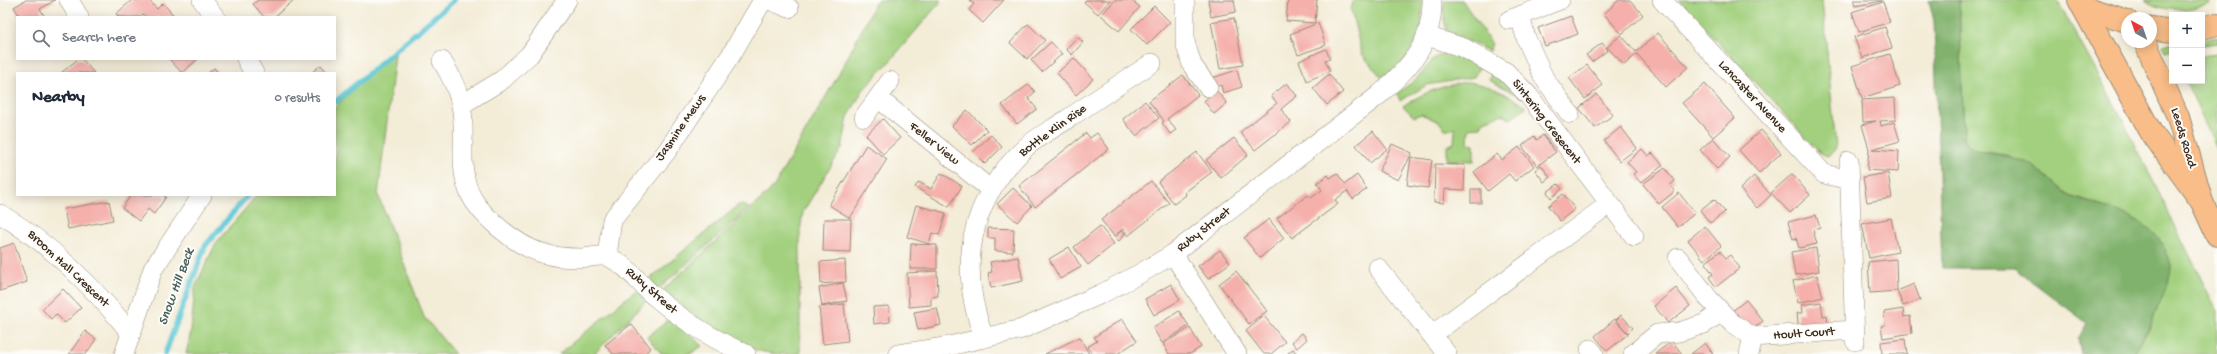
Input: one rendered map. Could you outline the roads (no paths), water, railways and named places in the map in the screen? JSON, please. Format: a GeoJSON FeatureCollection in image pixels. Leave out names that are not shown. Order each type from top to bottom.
{"type":"FeatureCollection","features":[{"type":"Feature","properties":{"kind":"highway"},"geometry":{"type":"LineString","coordinates":[[2111,0],[2122,12]]}},
{"type":"Feature","properties":{"kind":"highway"},"geometry":{"type":"LineString","coordinates":[[2081,4],[2121,19]]}},
{"type":"Feature","properties":{"kind":"highway"},"geometry":{"type":"LineString","coordinates":[[2081,4],[2151,132],[2202,202]]}},
{"type":"Feature","properties":{"kind":"highway"},"geometry":{"type":"LineString","coordinates":[[2205,27],[2217,24]]}},
{"type":"Feature","properties":{"kind":"highway"},"geometry":{"type":"LineString","coordinates":[[2157,29],[2169,31]]}},
{"type":"Feature","properties":{"kind":"highway","name":"Leeds Road"},"geometry":{"type":"LineString","coordinates":[[2148,48],[2178,117],[2202,202],[2217,235]]}},
{"type":"Feature","properties":{"kind":"street"},"geometry":{"type":"LineString","coordinates":[[69,0],[78,16]]}},
{"type":"Feature","properties":{"kind":"street"},"geometry":{"type":"LineString","coordinates":[[202,0],[214,16]]}},
{"type":"Feature","properties":{"kind":"street"},"geometry":{"type":"LineString","coordinates":[[461,105],[502,80],[530,54],[567,0]]}},
{"type":"Feature","properties":{"kind":"street","name":"Jasmine Mews"},"geometry":{"type":"LineString","coordinates":[[607,256],[612,220],[667,151],[731,55],[763,0]]}},
{"type":"Feature","properties":{"kind":"street"},"geometry":{"type":"LineString","coordinates":[[769,0],[789,8]]}},
{"type":"Feature","properties":{"kind":"street"},"geometry":{"type":"LineString","coordinates":[[1185,0],[1185,42],[1192,65],[1208,87]]}},
{"type":"Feature","properties":{"kind":"street","name":"Ruby Street"},"geometry":{"type":"LineString","coordinates":[[898,354],[984,338],[1022,329],[1102,294],[1173,254],[1379,95],[1420,52],[1427,36],[1431,20],[1432,0]]}},
{"type":"Feature","properties":{"kind":"street"},"geometry":{"type":"LineString","coordinates":[[1560,0],[1514,18],[1526,38],[1544,78],[1570,114]]}},
{"type":"Feature","properties":{"kind":"street","name":"Lancaster Avenue"},"geometry":{"type":"LineString","coordinates":[[1662,0],[1824,174],[1850,180]]}},
{"type":"Feature","properties":{"kind":"street","name":"Sintering Cresecent"},"geometry":{"type":"LineString","coordinates":[[1427,36],[1464,48],[1506,72],[1529,96],[1634,236]]}},
{"type":"Feature","properties":{"kind":"street"},"geometry":{"type":"LineString","coordinates":[[247,60],[253,72]]}},
{"type":"Feature","properties":{"kind":"street"},"geometry":{"type":"LineString","coordinates":[[442,61],[452,77],[461,105],[461,150],[468,190],[485,216],[517,240],[542,253],[582,258],[607,256]]}},
{"type":"Feature","properties":{"kind":"street","name":"Bottle Klin Rise"},"geometry":{"type":"LineString","coordinates":[[984,338],[977,318],[969,269],[978,216],[991,190],[1006,167],[1027,146],[1152,63]]}},
{"type":"Feature","properties":{"kind":"street"},"geometry":{"type":"LineString","coordinates":[[864,117],[890,81]]}},
{"type":"Feature","properties":{"kind":"street","name":"Feller View"},"geometry":{"type":"LineString","coordinates":[[878,98],[991,190]]}},
{"type":"Feature","properties":{"kind":"street"},"geometry":{"type":"LineString","coordinates":[[1849,161],[1850,180]]}},
{"type":"Feature","properties":{"kind":"street","name":"Hoult Court"},"geometry":{"type":"LineString","coordinates":[[1678,258],[1721,312],[1751,346],[1854,335],[1850,180]]}},
{"type":"Feature","properties":{"kind":"street"},"geometry":{"type":"LineString","coordinates":[[124,354],[130,332],[153,270],[201,196]]}},
{"type":"Feature","properties":{"kind":"street"},"geometry":{"type":"LineString","coordinates":[[1432,335],[1609,204]]}},
{"type":"Feature","properties":{"kind":"street","name":"Broom Hall Crescent"},"geometry":{"type":"LineString","coordinates":[[0,214],[28,231],[66,264],[103,299],[130,332]]}},
{"type":"Feature","properties":{"kind":"street"},"geometry":{"type":"LineString","coordinates":[[1173,254],[1237,354]]}},
{"type":"Feature","properties":{"kind":"street","name":"Ruby Street"},"geometry":{"type":"LineString","coordinates":[[607,256],[630,270],[652,295],[698,330],[719,343],[746,354]]}},
{"type":"Feature","properties":{"kind":"street"},"geometry":{"type":"LineString","coordinates":[[1378,268],[1447,354]]}},
{"type":"Feature","properties":{"kind":"street"},"geometry":{"type":"LineString","coordinates":[[1633,354],[1657,334],[1679,332],[1704,324],[1721,312]]}},
{"type":"Feature","properties":{"kind":"waterway","name":"Snow Hill Beck"},"geometry":{"type":"LineString","coordinates":[[336,101],[454,0]]}},
{"type":"Feature","properties":{"kind":"waterway","name":"Snow Hill Beck"},"geometry":{"type":"LineString","coordinates":[[165,354],[205,246],[247,196]]}}]}
